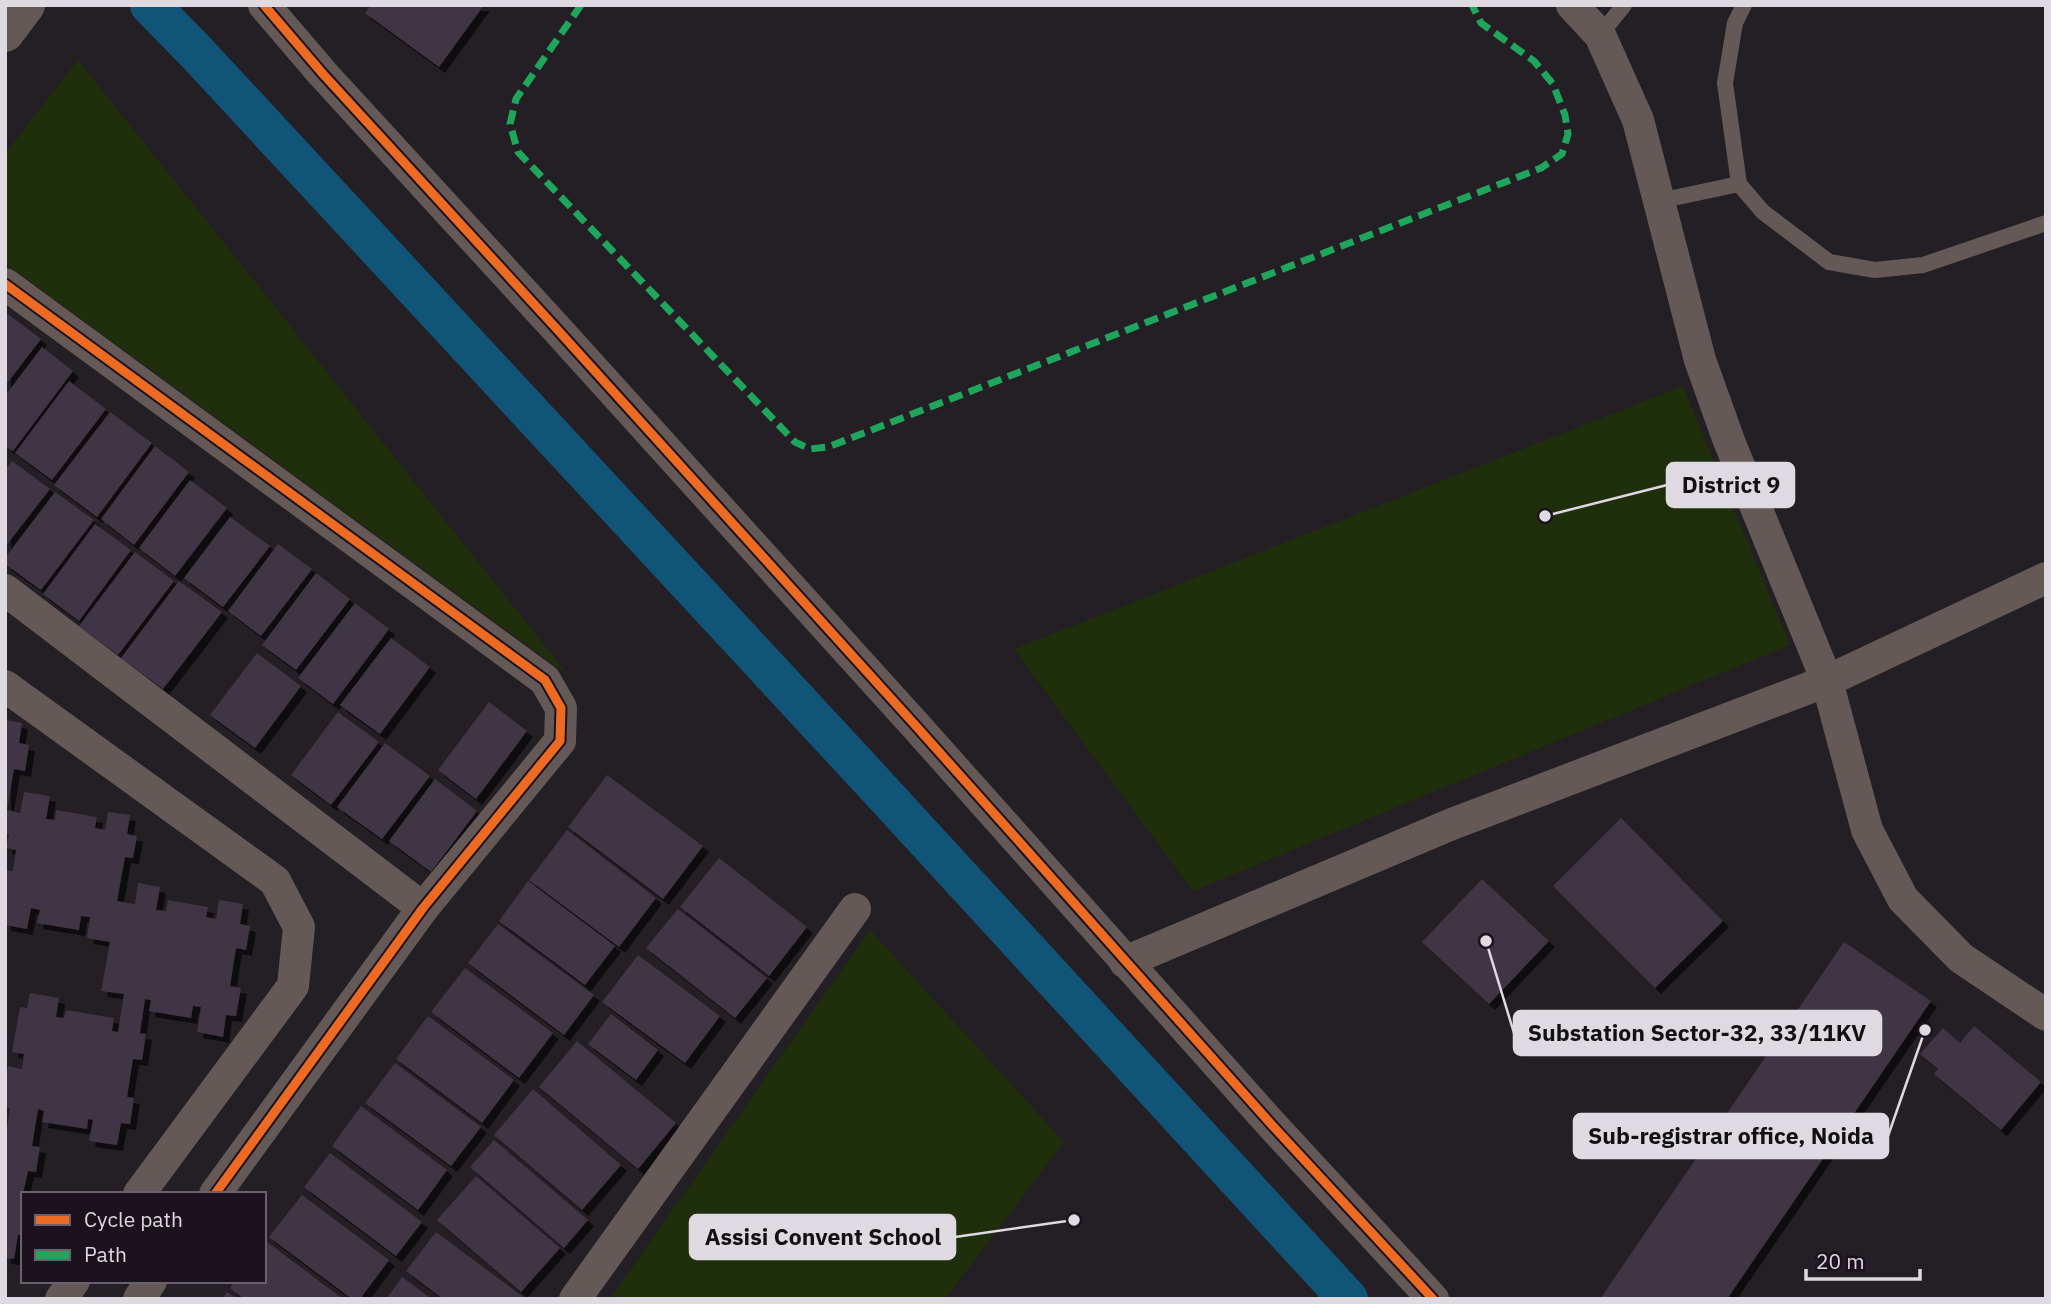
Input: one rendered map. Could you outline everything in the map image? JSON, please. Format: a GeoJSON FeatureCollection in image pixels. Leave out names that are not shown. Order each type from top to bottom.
{"type":"FeatureCollection","features":[{"type":"Feature","properties":{"kind":"street"},"geometry":{"type":"LineString","coordinates":[[5,33],[26,5]]}},
{"type":"Feature","properties":{"kind":"street"},"geometry":{"type":"LineString","coordinates":[[264,5],[323,74],[916,726],[1280,1134],[1433,1299]]}},
{"type":"Feature","properties":{"kind":"street"},"geometry":{"type":"LineString","coordinates":[[1572,5],[1600,35],[1638,120],[1700,360],[1729,441],[1827,681],[1867,830],[1903,900],[1961,958],[2046,1015]]}},
{"type":"Feature","properties":{"kind":"street"},"geometry":{"type":"LineString","coordinates":[[5,284],[545,680],[561,708],[560,741],[423,908],[216,1192]]}},
{"type":"Feature","properties":{"kind":"street"},"geometry":{"type":"LineString","coordinates":[[1125,962],[1452,824],[1827,681],[2046,578]]}},
{"type":"Feature","properties":{"kind":"street"},"geometry":{"type":"LineString","coordinates":[[5,590],[423,908]]}},
{"type":"Feature","properties":{"kind":"street"},"geometry":{"type":"LineString","coordinates":[[5,686],[275,881],[299,928],[293,986],[140,1192]]}},
{"type":"Feature","properties":{"kind":"street"},"geometry":{"type":"LineString","coordinates":[[575,1299],[855,909]]}},
{"type":"Feature","properties":{"kind":"street"},"geometry":{"type":"LineString","coordinates":[[61,1299],[73,1283]]}},
{"type":"Feature","properties":{"kind":"street"},"geometry":{"type":"LineString","coordinates":[[139,1299],[150,1283]]}},
{"type":"Feature","properties":{"kind":"lane"},"geometry":{"type":"LineString","coordinates":[[1600,35],[1624,5]]}},
{"type":"Feature","properties":{"kind":"lane"},"geometry":{"type":"LineString","coordinates":[[1744,5],[1735,23],[1725,83],[1739,184],[1763,212],[1829,262],[1875,270],[1923,265],[2046,223]]}},
{"type":"Feature","properties":{"kind":"lane"},"geometry":{"type":"LineString","coordinates":[[1659,201],[1739,184]]}},
{"type":"Feature","properties":{"kind":"green space"},"geometry":{"type":"Polygon","coordinates":[[[78,60],[569,676],[5,263],[5,154],[78,60]]]}},
{"type":"Feature","properties":{"kind":"green space"},"geometry":{"type":"Polygon","coordinates":[[[1683,386],[1790,645],[1193,891],[1014,649],[1683,386]]]}},
{"type":"Feature","properties":{"kind":"green space"},"geometry":{"type":"Polygon","coordinates":[[[870,930],[1064,1142],[945,1299],[610,1299],[870,930]]]}},
{"type":"Feature","properties":{"kind":"building"},"geometry":{"type":"Polygon","coordinates":[[[371,5],[484,5],[439,67],[365,13],[371,5]]]}},
{"type":"Feature","properties":{"kind":"building"},"geometry":{"type":"Polygon","coordinates":[[[8,314],[41,339],[5,386],[5,319],[8,314]]]}},
{"type":"Feature","properties":{"kind":"building"},"geometry":{"type":"Polygon","coordinates":[[[42,347],[73,371],[13,451],[5,446],[5,396],[42,347]]]}},
{"type":"Feature","properties":{"kind":"building"},"geometry":{"type":"Polygon","coordinates":[[[69,381],[106,409],[52,480],[15,453],[69,381]]]}},
{"type":"Feature","properties":{"kind":"building"},"geometry":{"type":"Polygon","coordinates":[[[110,412],[152,443],[97,517],[54,485],[110,412]]]}},
{"type":"Feature","properties":{"kind":"building"},"geometry":{"type":"Polygon","coordinates":[[[155,446],[189,472],[134,545],[101,519],[155,446]]]}},
{"type":"Feature","properties":{"kind":"building"},"geometry":{"type":"Polygon","coordinates":[[[12,461],[50,489],[5,547],[5,470],[12,461]]]}},
{"type":"Feature","properties":{"kind":"building"},"geometry":{"type":"Polygon","coordinates":[[[190,480],[227,508],[175,576],[139,548],[190,480]]]}},
{"type":"Feature","properties":{"kind":"building"},"geometry":{"type":"Polygon","coordinates":[[[55,492],[94,520],[41,590],[5,564],[5,558],[55,492]]]}},
{"type":"Feature","properties":{"kind":"building"},"geometry":{"type":"Polygon","coordinates":[[[230,517],[270,546],[223,607],[184,578],[230,517]]]}},
{"type":"Feature","properties":{"kind":"building"},"geometry":{"type":"Polygon","coordinates":[[[95,524],[131,550],[79,621],[43,594],[95,524]]]}},
{"type":"Feature","properties":{"kind":"building"},"geometry":{"type":"Polygon","coordinates":[[[278,544],[312,569],[261,636],[228,611],[278,544]]]}},
{"type":"Feature","properties":{"kind":"building"},"geometry":{"type":"Polygon","coordinates":[[[135,552],[174,581],[118,655],[79,626],[135,552]]]}},
{"type":"Feature","properties":{"kind":"building"},"geometry":{"type":"Polygon","coordinates":[[[316,573],[350,599],[296,670],[262,645],[316,573]]]}},
{"type":"Feature","properties":{"kind":"building"},"geometry":{"type":"Polygon","coordinates":[[[179,581],[222,612],[163,689],[121,658],[179,581]]]}},
{"type":"Feature","properties":{"kind":"building"},"geometry":{"type":"Polygon","coordinates":[[[355,603],[389,629],[333,704],[298,678],[355,603]]]}},
{"type":"Feature","properties":{"kind":"building"},"geometry":{"type":"Polygon","coordinates":[[[391,638],[430,667],[380,734],[340,705],[391,638]]]}},
{"type":"Feature","properties":{"kind":"building"},"geometry":{"type":"Polygon","coordinates":[[[257,653],[301,686],[255,748],[210,715],[257,653]]]}},
{"type":"Feature","properties":{"kind":"building"},"geometry":{"type":"Polygon","coordinates":[[[489,702],[527,731],[476,799],[438,770],[489,702]]]}},
{"type":"Feature","properties":{"kind":"building"},"geometry":{"type":"Polygon","coordinates":[[[338,712],[379,742],[331,805],[291,775],[338,712]]]}},
{"type":"Feature","properties":{"kind":"building"},"geometry":{"type":"Polygon","coordinates":[[[5,720],[22,723],[19,743],[29,745],[25,771],[14,769],[7,810],[20,813],[24,792],[50,796],[46,819],[55,820],[56,810],[97,817],[95,828],[105,830],[108,812],[130,815],[127,834],[137,836],[133,858],[125,857],[117,901],[135,904],[138,883],[160,887],[156,910],[166,911],[168,900],[208,907],[206,917],[216,919],[219,900],[243,904],[240,924],[250,926],[246,950],[236,948],[230,986],[241,988],[236,1016],[226,1015],[223,1037],[197,1032],[201,1007],[193,1006],[191,1018],[149,1011],[151,1000],[145,999],[140,1033],[146,1034],[142,1060],[133,1059],[127,1097],[134,1098],[130,1124],[121,1123],[117,1145],[89,1141],[93,1120],[88,1119],[87,1129],[42,1122],[44,1111],[38,1109],[32,1146],[40,1147],[36,1172],[28,1171],[23,1192],[21,1192],[21,1235],[18,1235],[14,1259],[5,1258],[5,1128],[10,1108],[5,1107],[5,1082],[8,1066],[22,1069],[24,1054],[12,1052],[20,1007],[27,1008],[30,993],[59,998],[56,1017],[64,1018],[66,1010],[114,1018],[112,1031],[118,1032],[124,994],[101,991],[110,942],[87,938],[90,917],[81,916],[79,930],[37,923],[40,910],[31,908],[27,929],[5,925],[5,870],[13,871],[16,850],[6,848],[9,834],[5,833],[5,720]]]}},
{"type":"Feature","properties":{"kind":"building"},"geometry":{"type":"Polygon","coordinates":[[[385,743],[430,776],[382,839],[337,807],[385,743]]]}},
{"type":"Feature","properties":{"kind":"building"},"geometry":{"type":"Polygon","coordinates":[[[607,775],[703,846],[663,899],[568,827],[607,775]]]}},
{"type":"Feature","properties":{"kind":"building"},"geometry":{"type":"Polygon","coordinates":[[[435,779],[477,811],[431,872],[389,841],[435,779]]]}},
{"type":"Feature","properties":{"kind":"building"},"geometry":{"type":"Polygon","coordinates":[[[1621,818],[1723,921],[1655,988],[1553,886],[1621,818]]]}},
{"type":"Feature","properties":{"kind":"building"},"geometry":{"type":"Polygon","coordinates":[[[567,830],[656,898],[619,947],[529,880],[567,830]]]}},
{"type":"Feature","properties":{"kind":"building"},"geometry":{"type":"Polygon","coordinates":[[[719,858],[807,927],[769,976],[680,907],[719,858]]]}},
{"type":"Feature","properties":{"kind":"building"},"geometry":{"type":"Polygon","coordinates":[[[1482,879],[1549,941],[1489,1004],[1422,942],[1482,879]]]}},
{"type":"Feature","properties":{"kind":"building"},"geometry":{"type":"Polygon","coordinates":[[[528,881],[615,946],[585,985],[499,921],[528,881]]]}},
{"type":"Feature","properties":{"kind":"building"},"geometry":{"type":"Polygon","coordinates":[[[678,909],[767,978],[735,1018],[646,948],[678,909]]]}},
{"type":"Feature","properties":{"kind":"building"},"geometry":{"type":"Polygon","coordinates":[[[498,924],[594,995],[564,1035],[468,963],[498,924]]]}},
{"type":"Feature","properties":{"kind":"building"},"geometry":{"type":"Polygon","coordinates":[[[1844,942],[1931,1001],[1727,1299],[1600,1299],[1844,942]]]}},
{"type":"Feature","properties":{"kind":"building"},"geometry":{"type":"Polygon","coordinates":[[[638,955],[720,1016],[685,1063],[602,1002],[638,955]]]}},
{"type":"Feature","properties":{"kind":"building"},"geometry":{"type":"Polygon","coordinates":[[[465,968],[553,1033],[519,1078],[431,1012],[465,968]]]}},
{"type":"Feature","properties":{"kind":"building"},"geometry":{"type":"Polygon","coordinates":[[[611,1014],[658,1050],[636,1080],[588,1044],[611,1014]]]}},
{"type":"Feature","properties":{"kind":"building"},"geometry":{"type":"Polygon","coordinates":[[[428,1016],[514,1080],[482,1123],[396,1059],[428,1016]]]}},
{"type":"Feature","properties":{"kind":"building"},"geometry":{"type":"Polygon","coordinates":[[[1974,1026],[2041,1082],[2001,1130],[1934,1074],[1938,1069],[1920,1054],[1943,1028],[1960,1043],[1974,1026]]]}},
{"type":"Feature","properties":{"kind":"building"},"geometry":{"type":"Polygon","coordinates":[[[577,1041],[676,1123],[638,1169],[539,1087],[577,1041]]]}},
{"type":"Feature","properties":{"kind":"building"},"geometry":{"type":"Polygon","coordinates":[[[395,1063],[481,1127],[451,1166],[365,1103],[395,1063]]]}},
{"type":"Feature","properties":{"kind":"building"},"geometry":{"type":"Polygon","coordinates":[[[533,1089],[621,1165],[582,1210],[494,1135],[533,1089]]]}},
{"type":"Feature","properties":{"kind":"building"},"geometry":{"type":"Polygon","coordinates":[[[361,1106],[447,1170],[418,1210],[332,1146],[361,1106]]]}},
{"type":"Feature","properties":{"kind":"building"},"geometry":{"type":"Polygon","coordinates":[[[494,1140],[588,1220],[564,1248],[470,1167],[494,1140]]]}},
{"type":"Feature","properties":{"kind":"building"},"geometry":{"type":"Polygon","coordinates":[[[330,1153],[422,1222],[396,1256],[304,1187],[330,1153]]]}},
{"type":"Feature","properties":{"kind":"building"},"geometry":{"type":"Polygon","coordinates":[[[476,1176],[560,1248],[521,1292],[437,1220],[476,1176]]]}},
{"type":"Feature","properties":{"kind":"building"},"geometry":{"type":"Polygon","coordinates":[[[302,1195],[389,1260],[360,1299],[352,1299],[269,1237],[302,1195]]]}},
{"type":"Feature","properties":{"kind":"building"},"geometry":{"type":"Polygon","coordinates":[[[436,1232],[526,1299],[443,1299],[406,1271],[436,1232]]]}},
{"type":"Feature","properties":{"kind":"building"},"geometry":{"type":"Polygon","coordinates":[[[266,1241],[343,1299],[244,1299],[230,1288],[234,1283],[266,1283],[266,1241]]]}},
{"type":"Feature","properties":{"kind":"building"},"geometry":{"type":"Polygon","coordinates":[[[402,1277],[432,1299],[386,1299],[402,1277]]]}},
{"type":"Feature","properties":{"kind":"building"},"geometry":{"type":"Polygon","coordinates":[[[227,1292],[237,1299],[222,1299],[227,1292]]]}},
{"type":"Feature","properties":{"kind":"waterway"},"geometry":{"type":"LineString","coordinates":[[150,5],[870,779],[1348,1299]]}},
{"type":"Feature","properties":{"kind":"marked path"},"geometry":{"type":"LineString","coordinates":[[581,5],[516,99],[510,124],[518,152],[795,442],[810,449],[828,447],[1541,168],[1562,154],[1568,134],[1565,115],[1553,84],[1534,61],[1481,23],[1472,5]]}},
{"type":"Feature","properties":{"kind":"cycle path"},"geometry":{"type":"LineString","coordinates":[[264,5],[323,74],[916,726],[1271,1124],[1433,1299]]}},
{"type":"Feature","properties":{"kind":"cycle path"},"geometry":{"type":"LineString","coordinates":[[5,284],[545,680],[561,708],[560,741],[423,908],[216,1192]]}},
{"type":"Feature","properties":{"kind":"place","name":"District 9"},"geometry":{"type":"Point","coordinates":[1545,516]}},
{"type":"Feature","properties":{"kind":"place","name":"Substation Sector-32, 33/11KV"},"geometry":{"type":"Point","coordinates":[1486,941]}},
{"type":"Feature","properties":{"kind":"place","name":"Sub-registrar office, Noida"},"geometry":{"type":"Point","coordinates":[1925,1030]}},
{"type":"Feature","properties":{"kind":"place","name":"Assisi Convent School"},"geometry":{"type":"Point","coordinates":[1074,1220]}}]}
